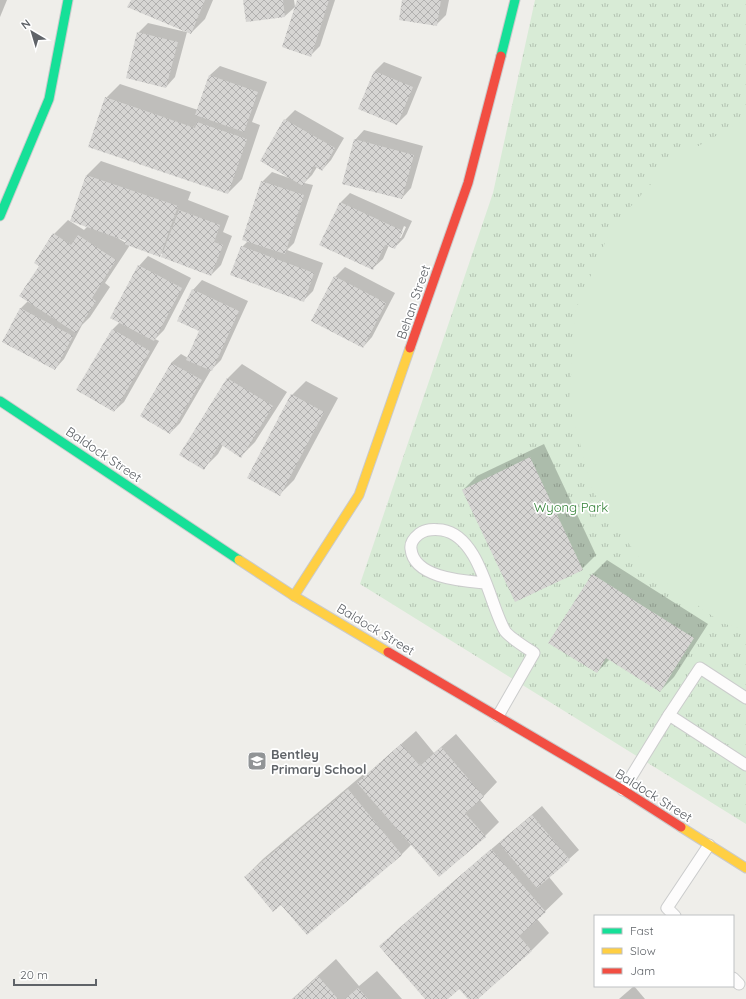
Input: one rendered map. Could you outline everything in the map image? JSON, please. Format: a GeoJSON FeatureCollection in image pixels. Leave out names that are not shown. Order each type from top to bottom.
{"type":"FeatureCollection","features":[{"type":"Feature","properties":{"kind":"street"},"geometry":{"type":"LineString","coordinates":[[0,216],[49,99],[68,0]]}},
{"type":"Feature","properties":{"kind":"street","name":"Behan Street"},"geometry":{"type":"LineString","coordinates":[[294,596],[359,495],[468,183],[515,0]]}},
{"type":"Feature","properties":{"kind":"street","name":"Baldock Street"},"geometry":{"type":"LineString","coordinates":[[0,401],[294,596],[624,790],[746,868]]}},
{"type":"Feature","properties":{"kind":"lane"},"geometry":{"type":"LineString","coordinates":[[485,583],[462,581],[437,576],[423,568],[411,556],[410,546],[414,538],[426,530],[436,529],[447,531],[458,536],[474,556],[506,633],[534,653],[498,716]]}},
{"type":"Feature","properties":{"kind":"lane"},"geometry":{"type":"LineString","coordinates":[[624,790],[669,715],[700,668],[746,698]]}},
{"type":"Feature","properties":{"kind":"lane"},"geometry":{"type":"LineString","coordinates":[[669,715],[746,765]]}},
{"type":"Feature","properties":{"kind":"lane"},"geometry":{"type":"LineString","coordinates":[[674,915],[667,908],[709,845]]}},
{"type":"Feature","properties":{"kind":"green space","name":"Wyong Park"},"geometry":{"type":"Polygon","coordinates":[[[535,0],[746,0],[746,824],[360,584],[493,193],[535,0]]]}},
{"type":"Feature","properties":{"kind":"green space"},"geometry":{"type":"Polygon","coordinates":[[[746,119],[746,630],[722,623],[646,568],[593,492],[569,402],[576,309],[612,227],[672,161],[746,119]]]}},
{"type":"Feature","properties":{"kind":"building"},"geometry":{"type":"Polygon","coordinates":[[[131,0],[205,0],[191,34],[127,7],[131,0]]]}},
{"type":"Feature","properties":{"kind":"building"},"geometry":{"type":"Polygon","coordinates":[[[243,0],[283,0],[285,17],[246,22],[243,0]]]}},
{"type":"Feature","properties":{"kind":"building"},"geometry":{"type":"Polygon","coordinates":[[[297,0],[329,0],[311,57],[282,47],[297,0]]]}},
{"type":"Feature","properties":{"kind":"building"},"geometry":{"type":"Polygon","coordinates":[[[402,0],[441,0],[437,26],[399,20],[402,0]]]}},
{"type":"Feature","properties":{"kind":"building"},"geometry":{"type":"Polygon","coordinates":[[[137,32],[178,42],[166,88],[126,78],[137,32]]]}},
{"type":"Feature","properties":{"kind":"building"},"geometry":{"type":"Polygon","coordinates":[[[374,71],[413,87],[397,125],[358,109],[374,71]]]}},
{"type":"Feature","properties":{"kind":"building"},"geometry":{"type":"Polygon","coordinates":[[[209,75],[258,92],[244,132],[195,115],[209,75]]]}},
{"type":"Feature","properties":{"kind":"building"},"geometry":{"type":"Polygon","coordinates":[[[105,97],[195,128],[197,122],[247,139],[228,194],[88,147],[105,97]]]}},
{"type":"Feature","properties":{"kind":"building"},"geometry":{"type":"Polygon","coordinates":[[[284,119],[335,148],[322,171],[314,166],[303,186],[260,161],[284,119]]]}},
{"type":"Feature","properties":{"kind":"building"},"geometry":{"type":"Polygon","coordinates":[[[354,139],[414,155],[402,199],[342,184],[354,139]]]}},
{"type":"Feature","properties":{"kind":"building"},"geometry":{"type":"Polygon","coordinates":[[[86,175],[178,206],[160,257],[124,244],[126,241],[70,221],[86,175]]]}},
{"type":"Feature","properties":{"kind":"building"},"geometry":{"type":"Polygon","coordinates":[[[261,181],[304,195],[285,254],[242,240],[261,181]]]}},
{"type":"Feature","properties":{"kind":"building"},"geometry":{"type":"Polygon","coordinates":[[[340,202],[403,231],[395,249],[385,245],[373,270],[319,245],[340,202]]]}},
{"type":"Feature","properties":{"kind":"building"},"geometry":{"type":"Polygon","coordinates":[[[179,210],[220,225],[214,242],[223,245],[211,276],[161,257],[179,210]]]}},
{"type":"Feature","properties":{"kind":"building"},"geometry":{"type":"Polygon","coordinates":[[[53,233],[71,245],[78,235],[116,260],[92,298],[96,301],[76,333],[19,296],[39,266],[34,263],[53,233]]]}},
{"type":"Feature","properties":{"kind":"building"},"geometry":{"type":"Polygon","coordinates":[[[241,246],[314,273],[304,302],[230,275],[241,246]]]}},
{"type":"Feature","properties":{"kind":"building"},"geometry":{"type":"Polygon","coordinates":[[[138,265],[182,288],[154,341],[110,318],[138,265]]]}},
{"type":"Feature","properties":{"kind":"building"},"geometry":{"type":"Polygon","coordinates":[[[334,276],[386,303],[363,348],[311,321],[334,276]]]}},
{"type":"Feature","properties":{"kind":"building"},"geometry":{"type":"Polygon","coordinates":[[[192,289],[239,311],[212,371],[186,360],[199,331],[177,321],[192,289]]]}},
{"type":"Feature","properties":{"kind":"building"},"geometry":{"type":"Polygon","coordinates":[[[20,308],[73,336],[55,370],[2,342],[20,308]]]}},
{"type":"Feature","properties":{"kind":"building"},"geometry":{"type":"Polygon","coordinates":[[[112,329],[150,351],[114,412],[76,390],[112,329]]]}},
{"type":"Feature","properties":{"kind":"building"},"geometry":{"type":"Polygon","coordinates":[[[171,363],[202,380],[170,434],[140,416],[171,363]]]}},
{"type":"Feature","properties":{"kind":"building"},"geometry":{"type":"Polygon","coordinates":[[[227,378],[273,406],[241,458],[220,444],[204,470],[179,455],[227,378]]]}},
{"type":"Feature","properties":{"kind":"building"},"geometry":{"type":"Polygon","coordinates":[[[291,394],[324,412],[280,496],[247,478],[291,394]]]}},
{"type":"Feature","properties":{"kind":"building"},"geometry":{"type":"Polygon","coordinates":[[[530,457],[583,570],[515,602],[462,490],[530,457]]]}},
{"type":"Feature","properties":{"kind":"building"},"geometry":{"type":"Polygon","coordinates":[[[592,574],[694,638],[660,692],[606,658],[597,673],[548,643],[592,574]]]}},
{"type":"Feature","properties":{"kind":"building"},"geometry":{"type":"Polygon","coordinates":[[[401,744],[420,766],[441,747],[484,797],[465,813],[486,837],[439,877],[357,783],[401,744]]]}},
{"type":"Feature","properties":{"kind":"building"},"geometry":{"type":"Polygon","coordinates":[[[348,789],[402,855],[307,935],[281,905],[273,912],[244,877],[348,789]]]}},
{"type":"Feature","properties":{"kind":"building"},"geometry":{"type":"Polygon","coordinates":[[[532,815],[570,860],[537,888],[499,843],[532,815]]]}},
{"type":"Feature","properties":{"kind":"building"},"geometry":{"type":"Polygon","coordinates":[[[491,849],[546,912],[519,936],[532,951],[478,999],[468,999],[459,989],[448,999],[425,999],[379,946],[491,849]]]}},
{"type":"Feature","properties":{"kind":"building"},"geometry":{"type":"Polygon","coordinates":[[[318,976],[338,999],[293,999],[318,976]]]}},
{"type":"Feature","properties":{"kind":"building"},"geometry":{"type":"Polygon","coordinates":[[[358,988],[368,999],[345,999],[358,988]]]}},
{"type":"Feature","properties":{"kind":"traffic: fast"},"geometry":{"type":"LineString","coordinates":[[0,216],[49,99],[68,0]]}},
{"type":"Feature","properties":{"kind":"traffic: fast"},"geometry":{"type":"LineString","coordinates":[[501,56],[515,0]]}},
{"type":"Feature","properties":{"kind":"traffic: fast"},"geometry":{"type":"LineString","coordinates":[[0,401],[239,560]]}},
{"type":"Feature","properties":{"kind":"traffic: slow"},"geometry":{"type":"LineString","coordinates":[[294,596],[359,495],[410,348]]}},
{"type":"Feature","properties":{"kind":"traffic: slow"},"geometry":{"type":"LineString","coordinates":[[239,560],[294,596],[388,652]]}},
{"type":"Feature","properties":{"kind":"traffic: slow"},"geometry":{"type":"LineString","coordinates":[[681,827],[746,868]]}},
{"type":"Feature","properties":{"kind":"traffic: jam"},"geometry":{"type":"LineString","coordinates":[[410,348],[468,183],[501,56]]}},
{"type":"Feature","properties":{"kind":"traffic: jam"},"geometry":{"type":"LineString","coordinates":[[388,652],[623,790],[681,827]]}},
{"type":"Feature","properties":{"kind":"place","name":"Bentley Primary School"},"geometry":{"type":"Point","coordinates":[257,761]}}]}
